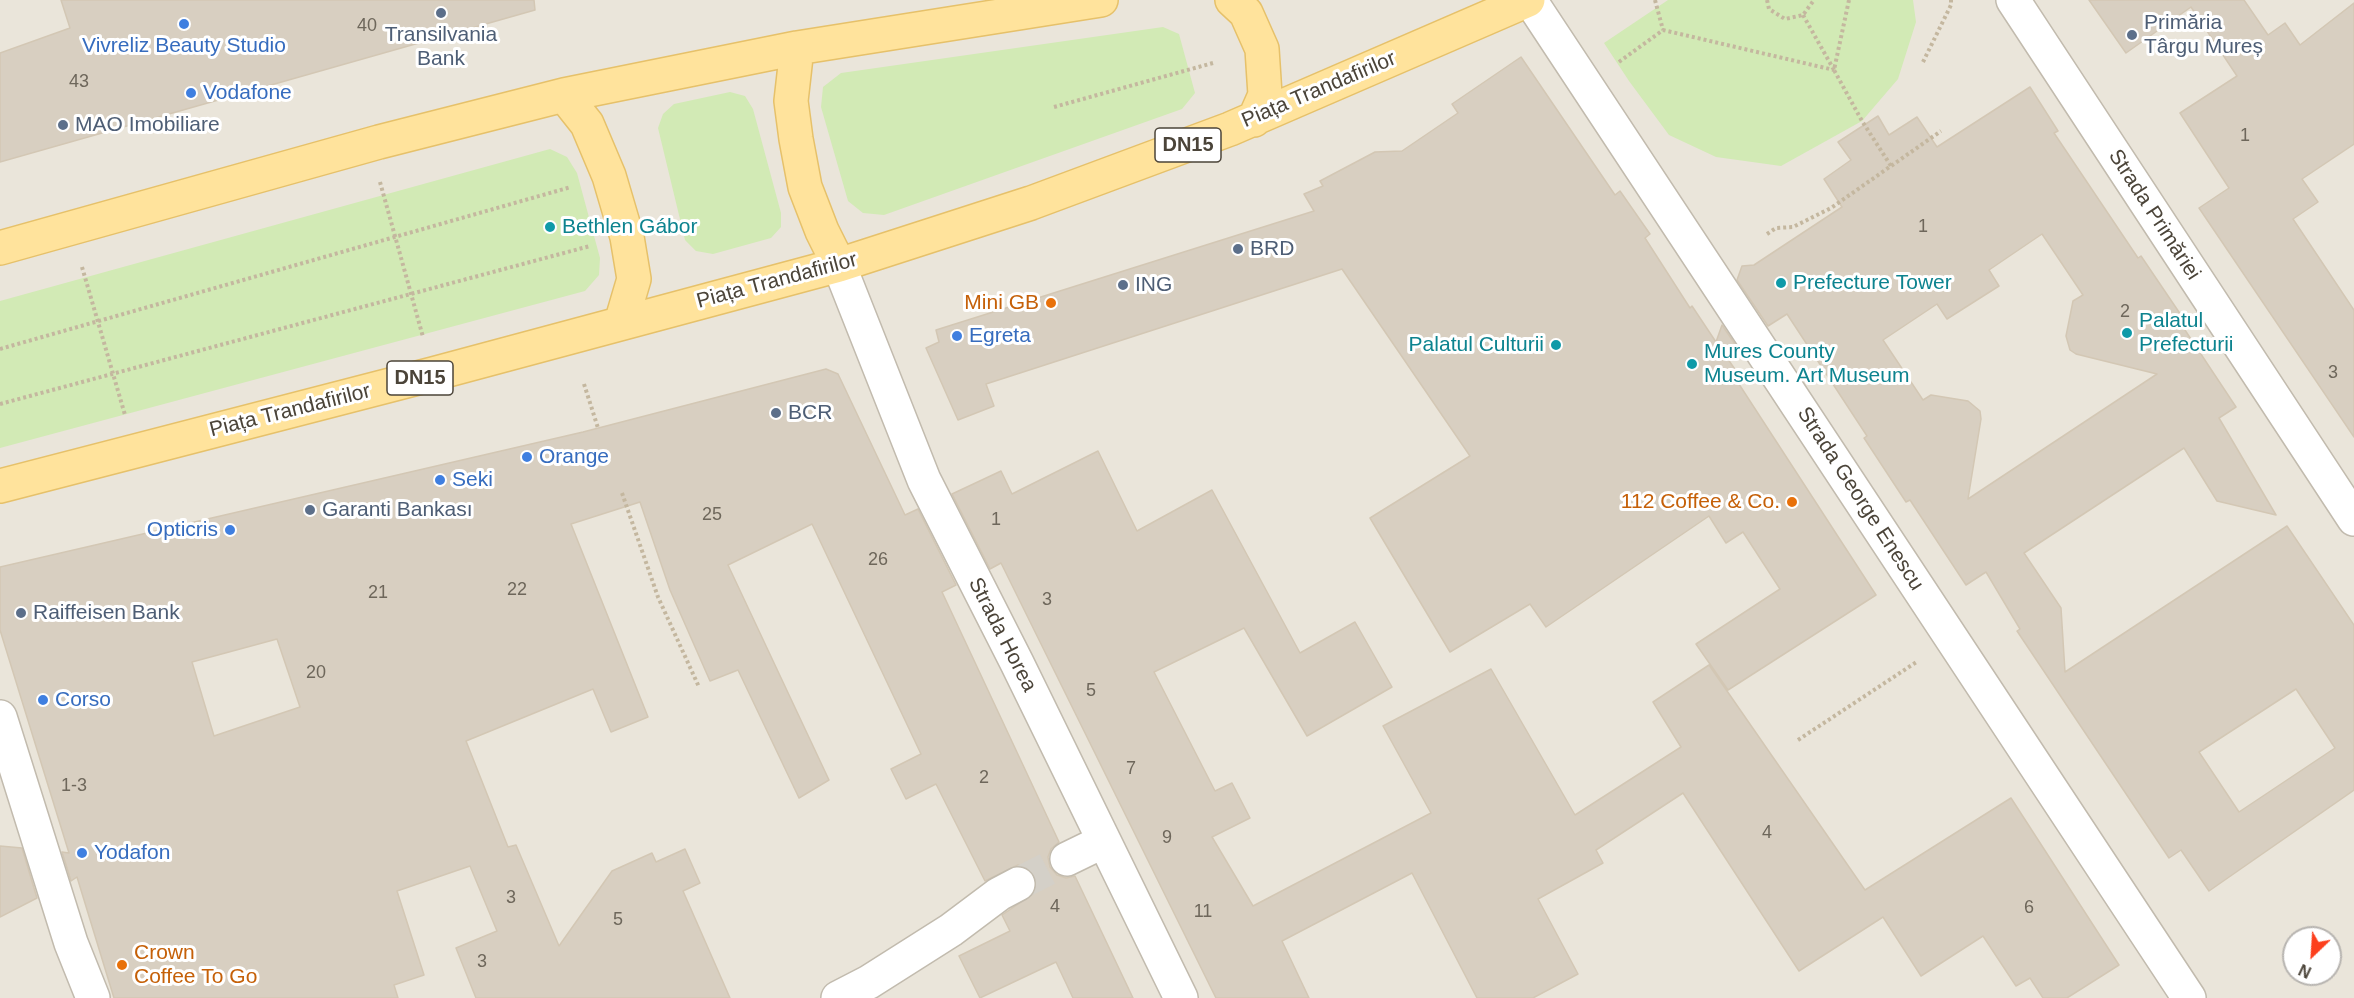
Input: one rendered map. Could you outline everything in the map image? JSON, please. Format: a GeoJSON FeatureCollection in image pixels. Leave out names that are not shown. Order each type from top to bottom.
{"type":"FeatureCollection","features":[{"type":"Feature","properties":{"kind":"main road"},"geometry":{"type":"LineString","coordinates":[[0,249],[379,142],[564,95],[1022,5],[1101,0]]}},
{"type":"Feature","properties":{"kind":"main road"},"geometry":{"type":"LineString","coordinates":[[1232,0],[1246,13],[1262,49],[1265,95],[1254,120]]}},
{"type":"Feature","properties":{"kind":"main road","name":"Piața Trandafirilor"},"geometry":{"type":"LineString","coordinates":[[0,486],[839,265],[1031,203],[1254,120],[1529,0]]}},
{"type":"Feature","properties":{"kind":"main road"},"geometry":{"type":"LineString","coordinates":[[797,48],[791,101],[796,139],[806,187],[822,231],[839,265]]}},
{"type":"Feature","properties":{"kind":"main road"},"geometry":{"type":"LineString","coordinates":[[564,95],[591,135],[609,176],[627,237],[634,279],[621,323]]}},
{"type":"Feature","properties":{"kind":"street","name":"Strada George Enescu"},"geometry":{"type":"LineString","coordinates":[[1529,0],[2189,998]]}},
{"type":"Feature","properties":{"kind":"street","name":"Strada Primăriei"},"geometry":{"type":"LineString","coordinates":[[2013,0],[2354,519]]}},
{"type":"Feature","properties":{"kind":"street","name":"Strada Horea"},"geometry":{"type":"LineString","coordinates":[[839,265],[924,480],[1181,998]]}},
{"type":"Feature","properties":{"kind":"street"},"geometry":{"type":"LineString","coordinates":[[0,717],[71,943],[93,998]]}},
{"type":"Feature","properties":{"kind":"street"},"geometry":{"type":"LineString","coordinates":[[1067,859],[1104,841]]}},
{"type":"Feature","properties":{"kind":"street"},"geometry":{"type":"LineString","coordinates":[[838,998],[951,930],[1009,889]]}},
{"type":"Feature","properties":{"kind":"path"},"geometry":{"type":"LineString","coordinates":[[1654,0],[1663,30]]}},
{"type":"Feature","properties":{"kind":"path"},"geometry":{"type":"LineString","coordinates":[[1767,0],[1769,9],[1785,19],[1803,15],[1814,0]]}},
{"type":"Feature","properties":{"kind":"path"},"geometry":{"type":"LineString","coordinates":[[1834,70],[1849,0]]}},
{"type":"Feature","properties":{"kind":"path"},"geometry":{"type":"LineString","coordinates":[[1923,63],[1951,5],[1951,0]]}},
{"type":"Feature","properties":{"kind":"path"},"geometry":{"type":"LineString","coordinates":[[1803,15],[1862,122],[1891,166]]}},
{"type":"Feature","properties":{"kind":"path"},"geometry":{"type":"LineString","coordinates":[[1612,67],[1663,30],[1834,70]]}},
{"type":"Feature","properties":{"kind":"path"},"geometry":{"type":"LineString","coordinates":[[1054,107],[1213,63]]}},
{"type":"Feature","properties":{"kind":"path"},"geometry":{"type":"LineString","coordinates":[[1767,234],[1776,228],[1793,228],[1831,208],[1941,131]]}},
{"type":"Feature","properties":{"kind":"path"},"geometry":{"type":"LineString","coordinates":[[378,177],[424,343]]}},
{"type":"Feature","properties":{"kind":"path"},"geometry":{"type":"LineString","coordinates":[[0,350],[573,187]]}},
{"type":"Feature","properties":{"kind":"path"},"geometry":{"type":"LineString","coordinates":[[0,404],[410,292],[600,243]]}},
{"type":"Feature","properties":{"kind":"path"},"geometry":{"type":"LineString","coordinates":[[80,259],[127,421]]}},
{"type":"Feature","properties":{"kind":"path"},"geometry":{"type":"LineString","coordinates":[[584,384],[598,428]]}},
{"type":"Feature","properties":{"kind":"path"},"geometry":{"type":"LineString","coordinates":[[622,493],[658,597],[699,687]]}},
{"type":"Feature","properties":{"kind":"path"},"geometry":{"type":"LineString","coordinates":[[1798,740],[1926,655]]}},
{"type":"Feature","properties":{"kind":"shaded area"},"geometry":{"type":"Polygon","coordinates":[[[0,0],[2354,0],[2354,998],[0,998],[0,0]]]}},
{"type":"Feature","properties":{"kind":"green space"},"geometry":{"type":"Polygon","coordinates":[[[1668,0],[1913,0],[1916,22],[1898,79],[1862,121],[1781,166],[1716,157],[1669,135],[1629,81],[1604,43],[1668,0]]]}},
{"type":"Feature","properties":{"kind":"green space"},"geometry":{"type":"Polygon","coordinates":[[[1163,27],[1179,34],[1195,93],[1182,109],[884,215],[863,213],[848,201],[821,107],[823,87],[841,73],[1163,27]]]}},
{"type":"Feature","properties":{"kind":"green space"},"geometry":{"type":"Polygon","coordinates":[[[730,92],[745,96],[753,109],[781,213],[781,227],[771,238],[713,254],[696,251],[685,240],[658,128],[663,114],[674,104],[730,92]]]}},
{"type":"Feature","properties":{"kind":"green space"},"geometry":{"type":"Polygon","coordinates":[[[550,149],[567,157],[577,173],[600,258],[599,275],[585,291],[0,448],[0,301],[550,149]]]}},
{"type":"Feature","properties":{"kind":"building"},"geometry":{"type":"Polygon","coordinates":[[[61,0],[534,0],[535,10],[0,162],[0,53],[70,28],[61,0]]]}},
{"type":"Feature","properties":{"kind":"building"},"geometry":{"type":"Polygon","coordinates":[[[2089,0],[2244,0],[2268,35],[2285,23],[2300,45],[2354,3],[2354,144],[2302,179],[2318,202],[2293,219],[2354,310],[2354,437],[2199,208],[2229,188],[2180,113],[2237,76],[2191,7],[2126,53],[2089,0]]]}},
{"type":"Feature","properties":{"kind":"building"},"geometry":{"type":"Polygon","coordinates":[[[1521,57],[1615,195],[1620,191],[1650,234],[1645,238],[1690,308],[1692,306],[1716,342],[1722,325],[1737,347],[1725,355],[1739,375],[1735,378],[1876,595],[1728,690],[1696,644],[1780,589],[1743,532],[1726,543],[1709,516],[1546,627],[1530,604],[1450,652],[1370,518],[1470,456],[1342,269],[986,384],[994,406],[958,420],[926,348],[939,342],[936,330],[1314,211],[1304,194],[1323,186],[1320,181],[1375,152],[1402,151],[1458,113],[1452,104],[1521,57]]]}},
{"type":"Feature","properties":{"kind":"building"},"geometry":{"type":"Polygon","coordinates":[[[2030,87],[2058,131],[2054,133],[2138,258],[2141,256],[2183,318],[2179,321],[2236,407],[2219,418],[2276,515],[2217,501],[2184,448],[2024,553],[2061,608],[2065,672],[2287,526],[2354,625],[2354,790],[2209,891],[2181,850],[2169,858],[2017,631],[2020,629],[1986,572],[1966,585],[1910,500],[1906,502],[1864,438],[1867,436],[1787,314],[1768,326],[1737,280],[1742,266],[1754,265],[1842,207],[1824,179],[1851,160],[1838,142],[1878,116],[1889,135],[1917,117],[1937,147],[2030,87]],[[2042,234],[1989,270],[1999,286],[1947,319],[1937,304],[1883,340],[1923,400],[1931,395],[1968,401],[1980,411],[1981,419],[1968,499],[2157,374],[2076,354],[2070,350],[2066,336],[2073,301],[2083,295],[2042,234]],[[2296,689],[2199,752],[2239,812],[2335,748],[2296,689]]]}},
{"type":"Feature","properties":{"kind":"building"},"geometry":{"type":"Polygon","coordinates":[[[826,369],[838,374],[905,515],[918,509],[956,585],[942,592],[1059,842],[1051,849],[1048,857],[1050,867],[1057,875],[1066,878],[1075,876],[1133,998],[1073,998],[1056,962],[980,998],[959,956],[1010,931],[1002,915],[1033,894],[1037,885],[1035,876],[1028,869],[1018,865],[985,881],[936,784],[906,799],[891,769],[921,754],[812,524],[728,565],[829,780],[799,798],[738,670],[710,681],[670,590],[640,502],[571,524],[648,717],[611,732],[593,689],[466,741],[508,847],[516,845],[559,946],[612,871],[652,853],[656,862],[685,849],[700,883],[683,891],[730,998],[476,998],[456,948],[497,931],[470,866],[397,891],[424,975],[394,985],[398,998],[114,998],[77,877],[71,881],[62,852],[69,853],[0,630],[0,567],[583,432],[826,369]],[[277,639],[192,662],[214,736],[300,707],[277,639]]]}},
{"type":"Feature","properties":{"kind":"building"},"geometry":{"type":"Polygon","coordinates":[[[1098,451],[1137,531],[1212,490],[1300,653],[1355,622],[1392,687],[1307,736],[1244,628],[1154,672],[1215,791],[1232,783],[1250,818],[1212,837],[1253,906],[1431,813],[1383,726],[1491,669],[1575,815],[1681,747],[1653,702],[1709,665],[1865,890],[2011,798],[2119,965],[2067,998],[2043,998],[2030,978],[2016,986],[1983,936],[1921,976],[1883,917],[1799,971],[1683,793],[1596,850],[1603,863],[1538,899],[1578,974],[1533,998],[1477,998],[1412,873],[1282,941],[1309,998],[1216,998],[1001,563],[990,569],[952,494],[1001,471],[1012,494],[1098,451]]]}},
{"type":"Feature","properties":{"kind":"building"},"geometry":{"type":"Polygon","coordinates":[[[0,846],[22,848],[37,898],[0,917],[0,846]]]}},
{"type":"Feature","properties":{"kind":"tunnel"},"geometry":{"type":"LineString","coordinates":[[1018,884],[1067,859]]}},
{"type":"Feature","properties":{"kind":"place","name":"Transilvania Bank"},"geometry":{"type":"Point","coordinates":[441,13]}},
{"type":"Feature","properties":{"kind":"place","name":"Vivreliz Beauty Studio"},"geometry":{"type":"Point","coordinates":[184,24]}},
{"type":"Feature","properties":{"kind":"place","name":"Primăria Târgu Mureș"},"geometry":{"type":"Point","coordinates":[2132,35]}},
{"type":"Feature","properties":{"kind":"place","name":"Vodafone"},"geometry":{"type":"Point","coordinates":[191,93]}},
{"type":"Feature","properties":{"kind":"place","name":"MAO Imobiliare"},"geometry":{"type":"Point","coordinates":[63,125]}},
{"type":"Feature","properties":{"kind":"place","name":"Bethlen Gábor"},"geometry":{"type":"Point","coordinates":[550,227]}},
{"type":"Feature","properties":{"kind":"place","name":"BRD"},"geometry":{"type":"Point","coordinates":[1238,249]}},
{"type":"Feature","properties":{"kind":"place","name":"Prefecture Tower"},"geometry":{"type":"Point","coordinates":[1781,283]}},
{"type":"Feature","properties":{"kind":"place","name":"ING"},"geometry":{"type":"Point","coordinates":[1123,285]}},
{"type":"Feature","properties":{"kind":"place","name":"Mini GB"},"geometry":{"type":"Point","coordinates":[1051,303]}},
{"type":"Feature","properties":{"kind":"place","name":"Palatul Prefecturii"},"geometry":{"type":"Point","coordinates":[2127,333]}},
{"type":"Feature","properties":{"kind":"place","name":"Egreta"},"geometry":{"type":"Point","coordinates":[957,336]}},
{"type":"Feature","properties":{"kind":"place","name":"Palatul Culturii"},"geometry":{"type":"Point","coordinates":[1556,345]}},
{"type":"Feature","properties":{"kind":"place","name":"Mures County Museum. Art Museum"},"geometry":{"type":"Point","coordinates":[1692,364]}},
{"type":"Feature","properties":{"kind":"place","name":"BCR"},"geometry":{"type":"Point","coordinates":[776,413]}},
{"type":"Feature","properties":{"kind":"place","name":"Orange"},"geometry":{"type":"Point","coordinates":[527,457]}},
{"type":"Feature","properties":{"kind":"place","name":"Seki"},"geometry":{"type":"Point","coordinates":[440,480]}},
{"type":"Feature","properties":{"kind":"place","name":"112 Coffee & Co."},"geometry":{"type":"Point","coordinates":[1792,502]}},
{"type":"Feature","properties":{"kind":"place","name":"Garanti Bankası"},"geometry":{"type":"Point","coordinates":[310,510]}},
{"type":"Feature","properties":{"kind":"place","name":"Opticris"},"geometry":{"type":"Point","coordinates":[230,530]}},
{"type":"Feature","properties":{"kind":"place","name":"Raiffeisen Bank"},"geometry":{"type":"Point","coordinates":[21,613]}},
{"type":"Feature","properties":{"kind":"place","name":"Corso"},"geometry":{"type":"Point","coordinates":[43,700]}},
{"type":"Feature","properties":{"kind":"place","name":"Yodafon"},"geometry":{"type":"Point","coordinates":[82,853]}},
{"type":"Feature","properties":{"kind":"place","name":"Crown Coffee To Go"},"geometry":{"type":"Point","coordinates":[122,965]}}]}
